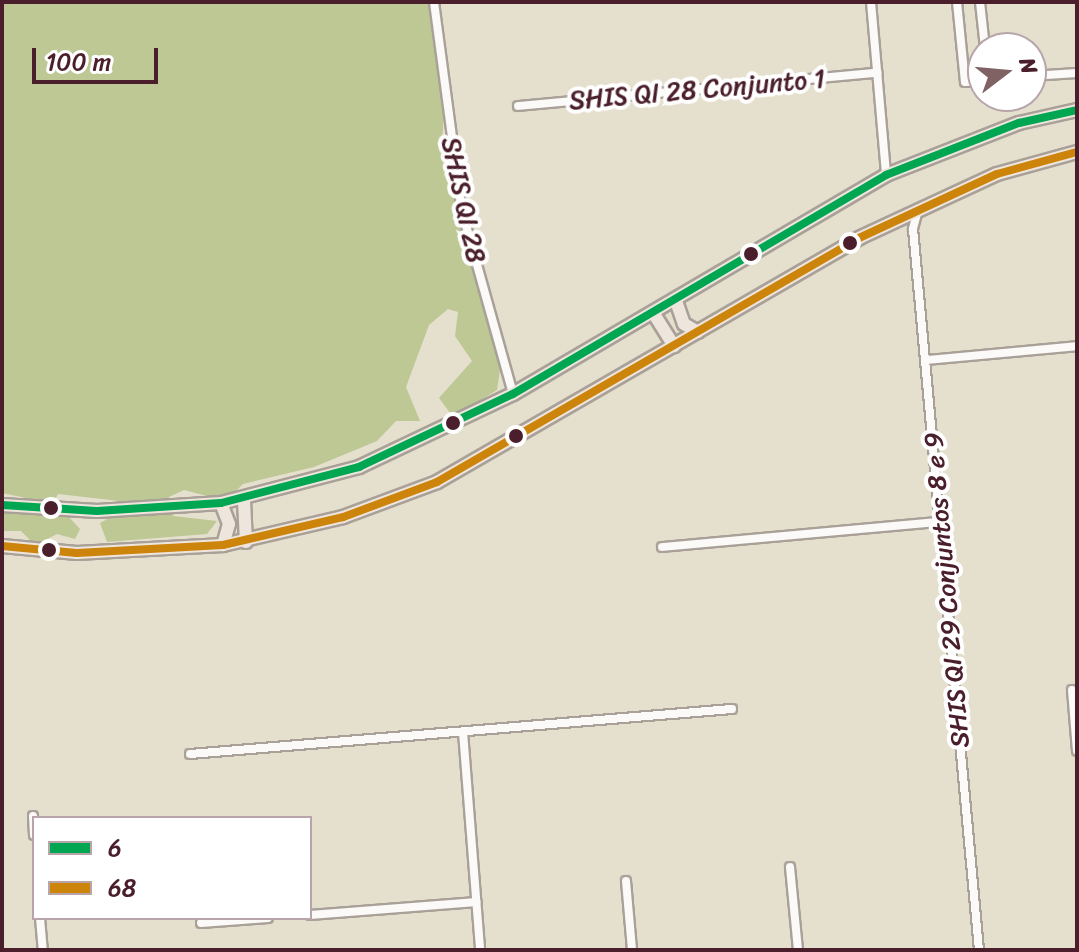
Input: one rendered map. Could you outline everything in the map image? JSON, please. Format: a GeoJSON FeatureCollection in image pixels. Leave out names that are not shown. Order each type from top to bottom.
{"type":"FeatureCollection","features":[{"type":"Feature","properties":{"kind":"main road"},"geometry":{"type":"LineString","coordinates":[[2,505],[97,511],[221,503],[244,500],[359,467],[513,394],[654,314],[886,175],[1073,111],[1077,125]]}},
{"type":"Feature","properties":{"kind":"main road"},"geometry":{"type":"LineString","coordinates":[[2,546],[77,553],[246,542],[437,482],[901,218],[997,174],[1077,152]]}},
{"type":"Feature","properties":{"kind":"main road"},"geometry":{"type":"LineString","coordinates":[[676,301],[684,324],[698,332]]}},
{"type":"Feature","properties":{"kind":"main road"},"geometry":{"type":"LineString","coordinates":[[654,314],[674,346]]}},
{"type":"Feature","properties":{"kind":"main road"},"geometry":{"type":"LineString","coordinates":[[244,500],[246,542]]}},
{"type":"Feature","properties":{"kind":"main road"},"geometry":{"type":"LineString","coordinates":[[221,503],[229,524],[223,545]]}},
{"type":"Feature","properties":{"kind":"street","name":"SHIS QI 28"},"geometry":{"type":"LineString","coordinates":[[434,2],[457,186],[513,394]]}},
{"type":"Feature","properties":{"kind":"street"},"geometry":{"type":"LineString","coordinates":[[871,2],[886,175]]}},
{"type":"Feature","properties":{"kind":"street"},"geometry":{"type":"LineString","coordinates":[[957,2],[967,82]]}},
{"type":"Feature","properties":{"kind":"street"},"geometry":{"type":"LineString","coordinates":[[980,2],[983,32]]}},
{"type":"Feature","properties":{"kind":"street","name":"SHIS QI 28 Conjunto 1"},"geometry":{"type":"LineString","coordinates":[[518,106],[877,73]]}},
{"type":"Feature","properties":{"kind":"street"},"geometry":{"type":"LineString","coordinates":[[1047,75],[1077,73]]}},
{"type":"Feature","properties":{"kind":"street","name":"SHIS QI 29 Conjuntos 8 e 9"},"geometry":{"type":"LineString","coordinates":[[918,210],[913,229],[979,950]]}},
{"type":"Feature","properties":{"kind":"street"},"geometry":{"type":"LineString","coordinates":[[901,218],[913,229]]}},
{"type":"Feature","properties":{"kind":"street"},"geometry":{"type":"LineString","coordinates":[[927,360],[1077,346]]}},
{"type":"Feature","properties":{"kind":"street"},"geometry":{"type":"LineString","coordinates":[[662,547],[939,522]]}},
{"type":"Feature","properties":{"kind":"street"},"geometry":{"type":"LineString","coordinates":[[1072,690],[1077,751]]}},
{"type":"Feature","properties":{"kind":"street"},"geometry":{"type":"LineString","coordinates":[[190,754],[732,709]]}},
{"type":"Feature","properties":{"kind":"street"},"geometry":{"type":"LineString","coordinates":[[463,732],[480,950]]}},
{"type":"Feature","properties":{"kind":"street"},"geometry":{"type":"LineString","coordinates":[[790,867],[798,950]]}},
{"type":"Feature","properties":{"kind":"street"},"geometry":{"type":"LineString","coordinates":[[626,881],[632,950]]}},
{"type":"Feature","properties":{"kind":"street"},"geometry":{"type":"LineString","coordinates":[[312,915],[476,902]]}},
{"type":"Feature","properties":{"kind":"street"},"geometry":{"type":"LineString","coordinates":[[40,920],[43,950]]}},
{"type":"Feature","properties":{"kind":"street"},"geometry":{"type":"LineString","coordinates":[[201,923],[241,920]]}},
{"type":"Feature","properties":{"kind":"green space"},"geometry":{"type":"Polygon","coordinates":[[[2,2],[431,2],[446,94],[442,139],[501,364],[497,390],[453,417],[439,398],[472,361],[455,336],[458,312],[448,309],[429,325],[406,387],[420,421],[396,421],[377,441],[314,467],[243,484],[226,501],[184,490],[169,497],[173,516],[217,521],[207,534],[107,542],[100,523],[137,503],[58,494],[54,501],[80,529],[75,539],[57,534],[35,545],[21,531],[2,531],[2,506],[40,501],[2,493],[2,2]]]}},
{"type":"Feature","properties":{"kind":"transit line","name":"6"},"geometry":{"type":"LineString","coordinates":[[2,505],[97,511],[221,503],[359,467],[513,394],[886,175],[1019,123],[1077,110]]}},
{"type":"Feature","properties":{"kind":"transit line","name":"68"},"geometry":{"type":"LineString","coordinates":[[2,546],[77,553],[223,545],[343,517],[437,482],[859,238],[997,174],[1077,152]]}}]}
